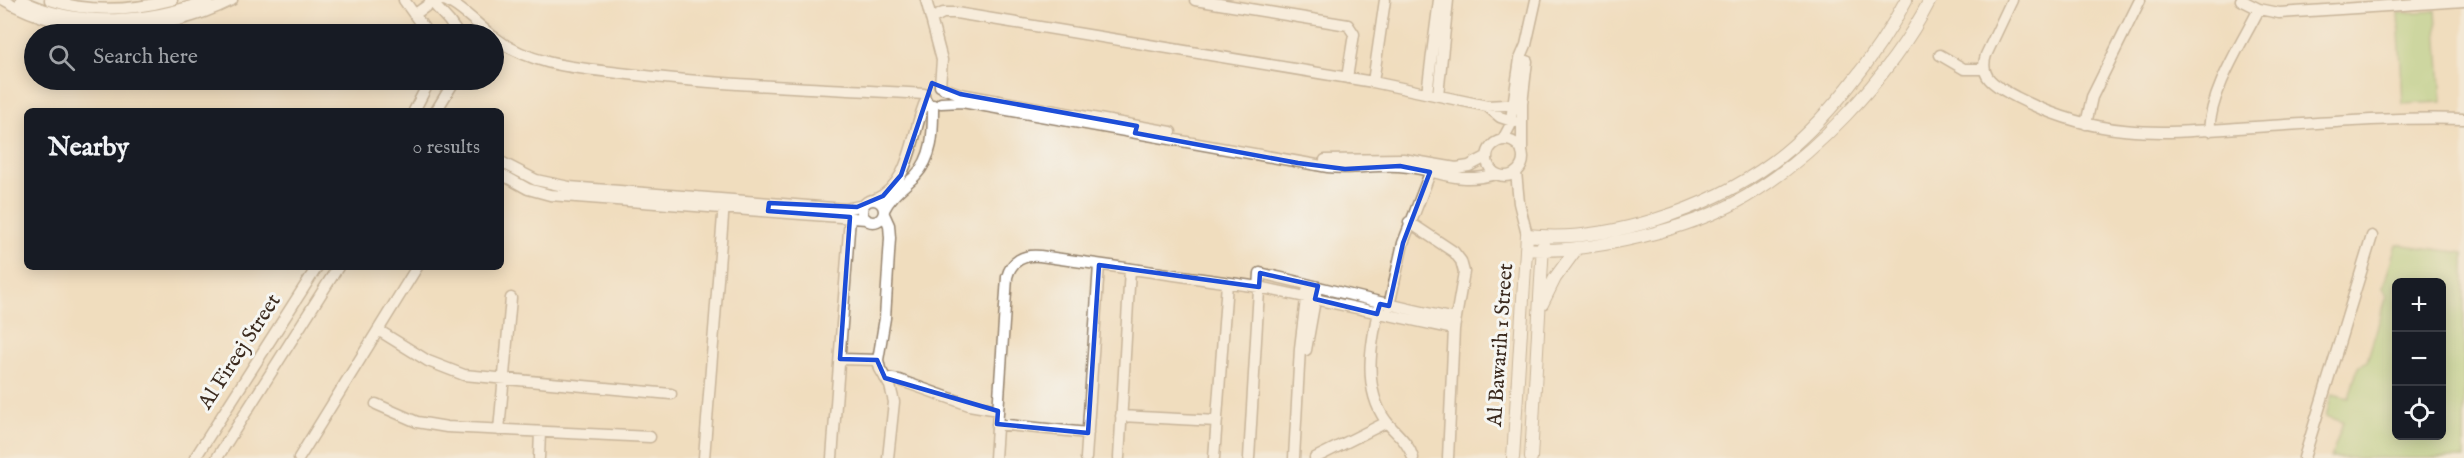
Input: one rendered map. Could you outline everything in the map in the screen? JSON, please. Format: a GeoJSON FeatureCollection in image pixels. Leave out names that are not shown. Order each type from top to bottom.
{"type":"FeatureCollection","features":[{"type":"Feature","properties":{"kind":"street"},"geometry":{"type":"LineString","coordinates":[[4,0],[34,14],[67,24]]}},
{"type":"Feature","properties":{"kind":"street"},"geometry":{"type":"LineString","coordinates":[[21,0],[45,10],[78,18],[141,21],[209,0]]}},
{"type":"Feature","properties":{"kind":"street"},"geometry":{"type":"LineString","coordinates":[[50,0],[81,7],[110,9],[172,0]]}},
{"type":"Feature","properties":{"kind":"street"},"geometry":{"type":"LineString","coordinates":[[126,24],[189,16],[232,0]]}},
{"type":"Feature","properties":{"kind":"street"},"geometry":{"type":"LineString","coordinates":[[404,0],[422,24]]}},
{"type":"Feature","properties":{"kind":"street"},"geometry":{"type":"LineString","coordinates":[[415,14],[431,1],[443,0],[477,24]]}},
{"type":"Feature","properties":{"kind":"street"},"geometry":{"type":"LineString","coordinates":[[1195,0],[1348,25],[1354,34],[1347,78]]}},
{"type":"Feature","properties":{"kind":"street"},"geometry":{"type":"LineString","coordinates":[[1373,82],[1385,0]]}},
{"type":"Feature","properties":{"kind":"street"},"geometry":{"type":"LineString","coordinates":[[1439,0],[1441,25]]}},
{"type":"Feature","properties":{"kind":"street"},"geometry":{"type":"LineString","coordinates":[[1432,94],[1441,25],[1448,0]]}},
{"type":"Feature","properties":{"kind":"street"},"geometry":{"type":"LineString","coordinates":[[1432,169],[1466,179],[1496,174],[1506,176],[1516,172],[1522,164],[1516,122],[1527,65],[1526,45],[1536,0]]}},
{"type":"Feature","properties":{"kind":"street"},"geometry":{"type":"LineString","coordinates":[[1516,172],[1519,203],[1527,235],[1544,237],[1592,234],[1632,225],[1722,192],[1773,161],[1812,126],[1870,59],[1906,0]]}},
{"type":"Feature","properties":{"kind":"street"},"geometry":{"type":"LineString","coordinates":[[1526,249],[1542,251],[1608,244],[1658,232],[1710,215],[1734,203],[1796,162],[1867,92],[1905,44],[1930,0]]}},
{"type":"Feature","properties":{"kind":"street"},"geometry":{"type":"LineString","coordinates":[[2012,0],[1986,55],[1984,69],[1989,80],[2041,109],[2086,124],[2124,131],[2154,133],[2431,118],[2464,119]]}},
{"type":"Feature","properties":{"kind":"street"},"geometry":{"type":"LineString","coordinates":[[2086,124],[2087,111],[2092,97],[2140,0]]}},
{"type":"Feature","properties":{"kind":"street"},"geometry":{"type":"LineString","coordinates":[[2241,0],[2259,9],[2279,13],[2339,4],[2464,1]]}},
{"type":"Feature","properties":{"kind":"street"},"geometry":{"type":"LineString","coordinates":[[431,1],[451,24]]}},
{"type":"Feature","properties":{"kind":"street"},"geometry":{"type":"LineString","coordinates":[[866,219],[862,213],[869,203],[886,193],[901,175],[931,100],[945,94],[941,87],[942,60],[926,2]]}},
{"type":"Feature","properties":{"kind":"street"},"geometry":{"type":"LineString","coordinates":[[2209,131],[2216,96],[2259,9]]}},
{"type":"Feature","properties":{"kind":"street"},"geometry":{"type":"LineString","coordinates":[[931,18],[956,13],[1373,82],[1487,106],[1518,104]]}},
{"type":"Feature","properties":{"kind":"street"},"geometry":{"type":"LineString","coordinates":[[504,44],[522,54],[546,63],[712,83],[962,102],[1136,130],[1345,169],[1400,166],[1432,169],[1462,168],[1486,157],[1493,143],[1503,139],[1516,122]]}},
{"type":"Feature","properties":{"kind":"street"},"geometry":{"type":"LineString","coordinates":[[1940,55],[1964,69],[1984,69]]}},
{"type":"Feature","properties":{"kind":"street"},"geometry":{"type":"LineString","coordinates":[[1853,81],[1867,92]]}},
{"type":"Feature","properties":{"kind":"street"},"geometry":{"type":"LineString","coordinates":[[504,176],[528,189],[768,207],[876,222],[896,193],[920,170],[928,157],[933,135],[931,85],[960,94],[1136,130]]}},
{"type":"Feature","properties":{"kind":"street"},"geometry":{"type":"LineString","coordinates":[[416,108],[425,90]]}},
{"type":"Feature","properties":{"kind":"street"},"geometry":{"type":"LineString","coordinates":[[438,108],[449,90]]}},
{"type":"Feature","properties":{"kind":"street"},"geometry":{"type":"LineString","coordinates":[[1487,106],[1496,114],[1516,122]]}},
{"type":"Feature","properties":{"kind":"street"},"geometry":{"type":"LineString","coordinates":[[1503,139],[1513,141],[1522,153]]}},
{"type":"Feature","properties":{"kind":"street"},"geometry":{"type":"LineString","coordinates":[[1486,157],[1489,167],[1496,174]]}},
{"type":"Feature","properties":{"kind":"street"},"geometry":{"type":"LineString","coordinates":[[504,164],[536,180],[569,192]]}},
{"type":"Feature","properties":{"kind":"street"},"geometry":{"type":"LineString","coordinates":[[1413,458],[1406,443],[1387,422],[1378,406],[1371,375],[1371,351],[1409,222],[1432,169]]}},
{"type":"Feature","properties":{"kind":"street"},"geometry":{"type":"LineString","coordinates":[[704,458],[724,203]]}},
{"type":"Feature","properties":{"kind":"street"},"geometry":{"type":"LineString","coordinates":[[768,207],[845,209],[869,203],[880,203],[889,225],[890,238],[885,318],[878,360],[892,394],[894,410],[888,458]]}},
{"type":"Feature","properties":{"kind":"street"},"geometry":{"type":"LineString","coordinates":[[832,458],[850,217]]}},
{"type":"Feature","properties":{"kind":"street"},"geometry":{"type":"LineString","coordinates":[[1409,222],[1449,248],[1461,261],[1464,277],[1455,324],[1448,458]]}},
{"type":"Feature","properties":{"kind":"street","name":"Al Bawarih 1 Street"},"geometry":{"type":"LineString","coordinates":[[1513,458],[1527,235]]}},
{"type":"Feature","properties":{"kind":"street"},"geometry":{"type":"LineString","coordinates":[[2304,458],[2372,236]]}},
{"type":"Feature","properties":{"kind":"street","name":"Al Bawarih 1 Street"},"geometry":{"type":"LineString","coordinates":[[1531,458],[1544,237]]}},
{"type":"Feature","properties":{"kind":"street"},"geometry":{"type":"LineString","coordinates":[[1539,311],[1555,278],[1577,248]]}},
{"type":"Feature","properties":{"kind":"street"},"geometry":{"type":"LineString","coordinates":[[995,458],[1007,283],[1010,268],[1021,258],[1030,255],[1259,287],[1310,298],[1382,308],[1455,324]]}},
{"type":"Feature","properties":{"kind":"street"},"geometry":{"type":"LineString","coordinates":[[1086,458],[1099,265]]}},
{"type":"Feature","properties":{"kind":"street"},"geometry":{"type":"LineString","coordinates":[[1119,458],[1130,269]]}},
{"type":"Feature","properties":{"kind":"street","name":"Al Fireej Street"},"geometry":{"type":"LineString","coordinates":[[195,458],[315,270]]}},
{"type":"Feature","properties":{"kind":"street","name":"Al Fireej Street"},"geometry":{"type":"LineString","coordinates":[[217,458],[336,270]]}},
{"type":"Feature","properties":{"kind":"street"},"geometry":{"type":"LineString","coordinates":[[299,458],[415,270]]}},
{"type":"Feature","properties":{"kind":"street"},"geometry":{"type":"LineString","coordinates":[[1249,458],[1260,273],[1313,285],[1382,308]]}},
{"type":"Feature","properties":{"kind":"street"},"geometry":{"type":"LineString","coordinates":[[1214,458],[1227,283]]}},
{"type":"Feature","properties":{"kind":"street"},"geometry":{"type":"LineString","coordinates":[[1294,458],[1300,370],[1305,355],[1313,285]]}},
{"type":"Feature","properties":{"kind":"street"},"geometry":{"type":"LineString","coordinates":[[499,430],[511,298]]}},
{"type":"Feature","properties":{"kind":"street"},"geometry":{"type":"LineString","coordinates":[[378,330],[440,367],[464,375],[671,394]]}},
{"type":"Feature","properties":{"kind":"street"},"geometry":{"type":"LineString","coordinates":[[840,359],[878,360]]}},
{"type":"Feature","properties":{"kind":"street"},"geometry":{"type":"LineString","coordinates":[[885,378],[900,380],[969,405],[998,410]]}},
{"type":"Feature","properties":{"kind":"street"},"geometry":{"type":"LineString","coordinates":[[892,394],[913,386]]}},
{"type":"Feature","properties":{"kind":"street"},"geometry":{"type":"LineString","coordinates":[[376,404],[403,417],[432,425],[650,437]]}},
{"type":"Feature","properties":{"kind":"street"},"geometry":{"type":"LineString","coordinates":[[1122,416],[1217,421]]}},
{"type":"Feature","properties":{"kind":"street"},"geometry":{"type":"LineString","coordinates":[[1315,458],[1387,422]]}},
{"type":"Feature","properties":{"kind":"street"},"geometry":{"type":"LineString","coordinates":[[997,424],[1088,433]]}},
{"type":"Feature","properties":{"kind":"street"},"geometry":{"type":"LineString","coordinates":[[539,458],[540,432]]}},
{"type":"Feature","properties":{"kind":"highlighted area"},"geometry":{"type":"Polygon","coordinates":[[[932,83],[960,94],[1137,126],[1135,133],[1298,163],[1345,169],[1400,166],[1430,172],[1403,243],[1389,306],[1380,304],[1377,314],[1315,299],[1318,286],[1260,273],[1259,287],[1099,265],[1088,433],[997,424],[998,411],[885,378],[877,360],[840,359],[850,217],[768,211],[769,203],[857,207],[883,196],[901,175],[932,83]]]}},
{"type":"Feature","properties":{"kind":"green space"},"geometry":{"type":"Polygon","coordinates":[[[2436,11],[2442,102],[2403,104],[2398,13],[2436,11]]]}},
{"type":"Feature","properties":{"kind":"green space"},"geometry":{"type":"Polygon","coordinates":[[[2396,244],[2464,253],[2464,458],[2331,458],[2343,422],[2326,416],[2332,394],[2349,398],[2358,367],[2367,361],[2387,296],[2383,288],[2396,244]]]}}]}
